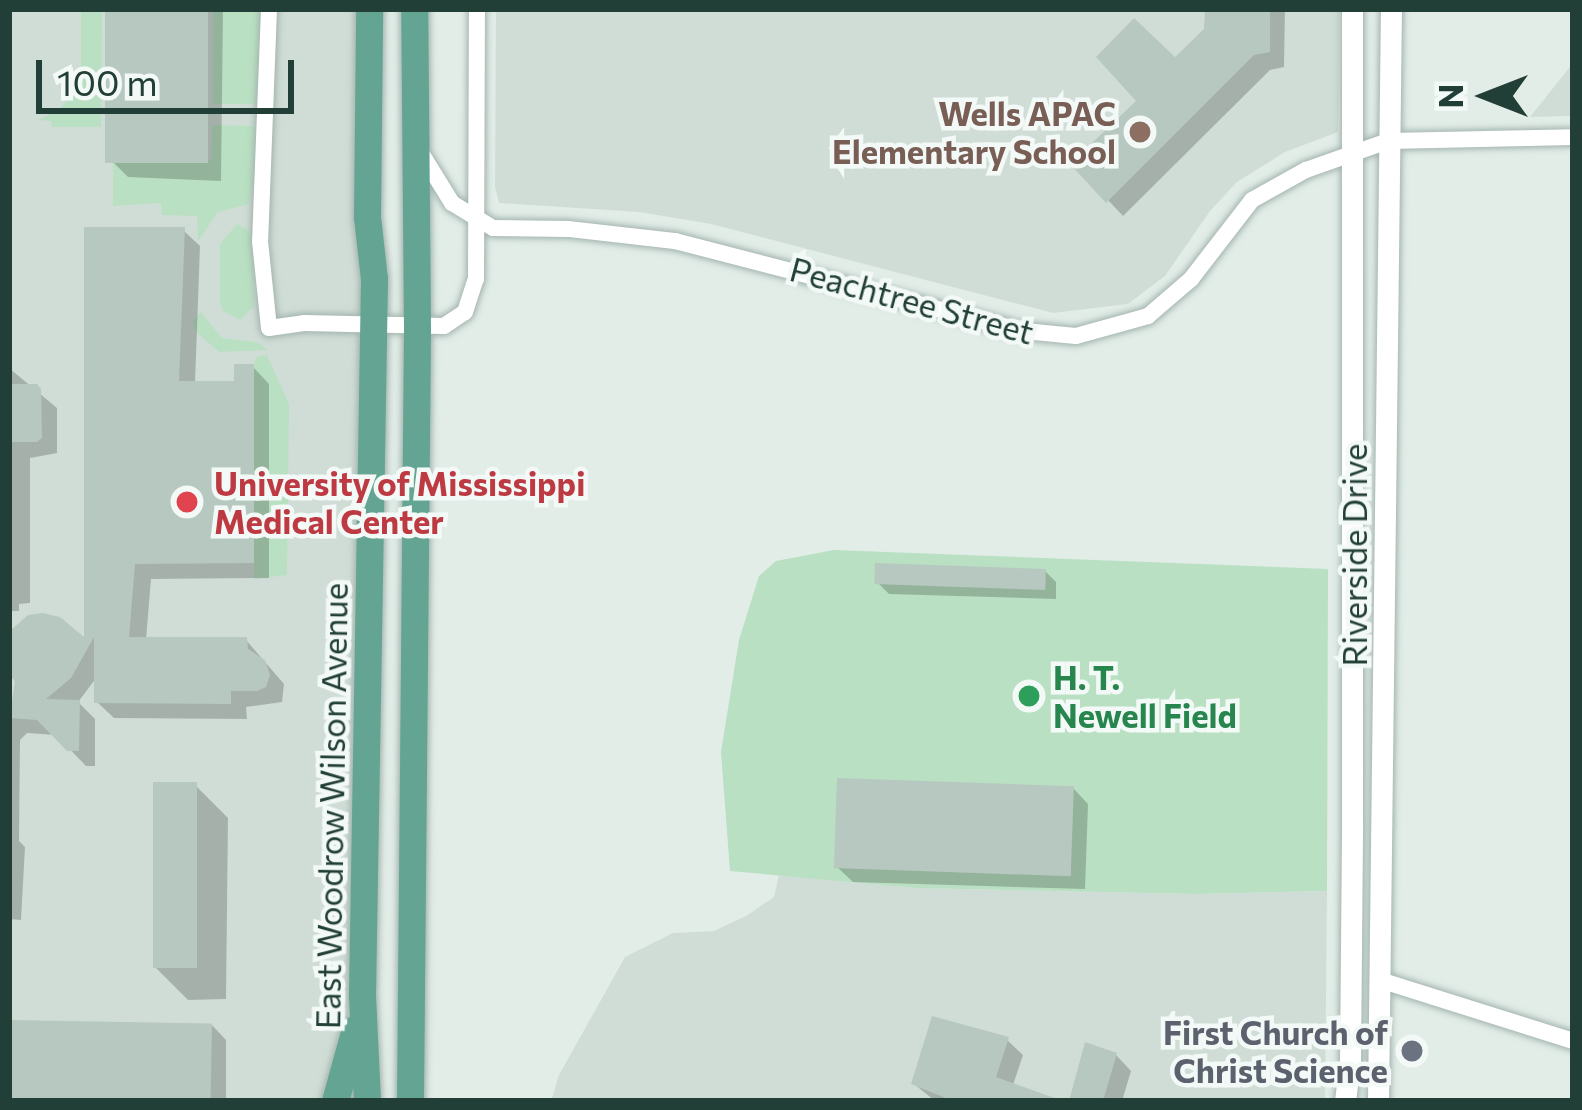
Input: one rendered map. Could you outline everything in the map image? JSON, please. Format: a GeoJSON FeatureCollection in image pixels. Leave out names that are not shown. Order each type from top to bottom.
{"type":"FeatureCollection","features":[{"type":"Feature","properties":{"kind":"main road","name":"East Woodrow Wilson Avenue"},"geometry":{"type":"LineString","coordinates":[[367,1101],[362,995],[373,328],[367,218],[369,9]]}},
{"type":"Feature","properties":{"kind":"main road"},"geometry":{"type":"LineString","coordinates":[[410,1101],[417,328],[414,9]]}},
{"type":"Feature","properties":{"kind":"main road"},"geometry":{"type":"LineString","coordinates":[[334,1101],[362,995]]}},
{"type":"Feature","properties":{"kind":"main road"},"geometry":{"type":"LineString","coordinates":[[411,1054],[420,1101]]}},
{"type":"Feature","properties":{"kind":"street"},"geometry":{"type":"LineString","coordinates":[[268,9],[260,241],[268,328],[304,323],[444,326],[465,312],[476,279],[477,9]]}},
{"type":"Feature","properties":{"kind":"street","name":"Riverside Drive"},"geometry":{"type":"LineString","coordinates":[[1345,1101],[1351,1062],[1352,9]]}},
{"type":"Feature","properties":{"kind":"street","name":"Riverside Drive"},"geometry":{"type":"LineString","coordinates":[[1378,1101],[1391,9]]}},
{"type":"Feature","properties":{"kind":"street","name":"Peachtree Street"},"geometry":{"type":"LineString","coordinates":[[476,219],[493,228],[620,232],[675,241],[1024,331],[1076,336],[1148,316],[1191,279],[1252,200],[1306,170],[1388,141],[1573,136]]}},
{"type":"Feature","properties":{"kind":"street"},"geometry":{"type":"LineString","coordinates":[[414,142],[452,202],[476,219]]}},
{"type":"Feature","properties":{"kind":"street"},"geometry":{"type":"LineString","coordinates":[[1383,981],[1573,1041]]}},
{"type":"Feature","properties":{"kind":"shaded area","name":"University of Mississippi Medical Center"},"geometry":{"type":"Polygon","coordinates":[[[9,9],[370,9],[362,995],[335,1101],[9,1101],[9,9]]]}},
{"type":"Feature","properties":{"kind":"shaded area"},"geometry":{"type":"Polygon","coordinates":[[[496,9],[1339,9],[1338,132],[1285,152],[1237,182],[1210,211],[1165,276],[1128,304],[1053,313],[711,224],[639,212],[499,203],[495,187],[496,9]]]}},
{"type":"Feature","properties":{"kind":"shaded area"},"geometry":{"type":"Polygon","coordinates":[[[1573,63],[1573,116],[1530,117],[1573,63]]]}},
{"type":"Feature","properties":{"kind":"shaded area"},"geometry":{"type":"Polygon","coordinates":[[[779,875],[915,888],[1196,894],[1327,891],[1325,1101],[551,1101],[559,1075],[625,957],[673,933],[714,931],[746,916],[774,897],[779,875]]]}},
{"type":"Feature","properties":{"kind":"green space"},"geometry":{"type":"Polygon","coordinates":[[[81,9],[102,9],[101,127],[52,127],[51,121],[38,120],[59,110],[81,82],[81,9]]]}},
{"type":"Feature","properties":{"kind":"green space"},"geometry":{"type":"Polygon","coordinates":[[[213,9],[263,9],[263,104],[213,104],[213,9]]]}},
{"type":"Feature","properties":{"kind":"green space"},"geometry":{"type":"Polygon","coordinates":[[[212,125],[253,126],[262,136],[249,204],[218,212],[198,241],[197,216],[162,215],[161,203],[113,206],[113,159],[211,160],[212,125]]]}},
{"type":"Feature","properties":{"kind":"green space"},"geometry":{"type":"Polygon","coordinates":[[[237,224],[253,232],[254,307],[240,320],[223,311],[220,301],[220,244],[237,224]]]}},
{"type":"Feature","properties":{"kind":"green space"},"geometry":{"type":"Polygon","coordinates":[[[201,312],[222,338],[257,342],[268,350],[219,352],[195,331],[193,321],[201,312]]]}},
{"type":"Feature","properties":{"kind":"green space"},"geometry":{"type":"Polygon","coordinates":[[[267,355],[289,404],[287,575],[254,579],[254,364],[256,357],[267,355]]]}},
{"type":"Feature","properties":{"kind":"green space","name":"H. T. Newell Field"},"geometry":{"type":"Polygon","coordinates":[[[834,550],[1328,569],[1327,891],[1196,894],[915,888],[730,871],[721,752],[739,640],[759,576],[776,561],[834,550]]]}},
{"type":"Feature","properties":{"kind":"building"},"geometry":{"type":"Polygon","coordinates":[[[105,9],[208,9],[208,163],[105,163],[105,9]]]}},
{"type":"Feature","properties":{"kind":"building","name":"Wells APAC Elementary School"},"geometry":{"type":"Polygon","coordinates":[[[1205,9],[1270,9],[1270,52],[1254,55],[1106,203],[1070,164],[1136,101],[1096,57],[1134,18],[1175,57],[1204,29],[1205,9]]]}},
{"type":"Feature","properties":{"kind":"building"},"geometry":{"type":"Polygon","coordinates":[[[84,227],[185,227],[179,381],[234,381],[234,364],[254,364],[254,563],[135,564],[129,637],[247,637],[248,649],[265,660],[270,675],[266,687],[257,691],[231,691],[231,704],[94,703],[94,637],[71,678],[46,699],[80,700],[79,751],[67,751],[37,720],[9,718],[15,682],[9,672],[9,632],[28,615],[43,613],[60,617],[84,637],[84,227]]]}},
{"type":"Feature","properties":{"kind":"building"},"geometry":{"type":"Polygon","coordinates":[[[9,384],[37,384],[41,389],[42,438],[37,442],[9,442],[9,384]]]}},
{"type":"Feature","properties":{"kind":"building"},"geometry":{"type":"Polygon","coordinates":[[[875,563],[1046,569],[1045,590],[874,584],[875,563]]]}},
{"type":"Feature","properties":{"kind":"building"},"geometry":{"type":"Polygon","coordinates":[[[837,778],[1074,786],[1071,876],[834,868],[837,778]]]}},
{"type":"Feature","properties":{"kind":"building"},"geometry":{"type":"Polygon","coordinates":[[[153,782],[197,782],[197,968],[153,968],[153,782]]]}},
{"type":"Feature","properties":{"kind":"building"},"geometry":{"type":"Polygon","coordinates":[[[932,1016],[1009,1037],[996,1077],[1063,1101],[953,1101],[911,1084],[932,1016]]]}},
{"type":"Feature","properties":{"kind":"building"},"geometry":{"type":"Polygon","coordinates":[[[9,1020],[212,1024],[211,1101],[9,1101],[9,1020]]]}},
{"type":"Feature","properties":{"kind":"building"},"geometry":{"type":"Polygon","coordinates":[[[1085,1042],[1117,1053],[1103,1101],[1069,1101],[1085,1042]]]}},
{"type":"Feature","properties":{"kind":"place","name":"Wells APAC Elementary School"},"geometry":{"type":"Point","coordinates":[1140,132]}},
{"type":"Feature","properties":{"kind":"place","name":"University of Mississippi Medical Center"},"geometry":{"type":"Point","coordinates":[187,502]}},
{"type":"Feature","properties":{"kind":"place","name":"H. T. Newell Field"},"geometry":{"type":"Point","coordinates":[1029,696]}},
{"type":"Feature","properties":{"kind":"place","name":"First Church of Christ Science"},"geometry":{"type":"Point","coordinates":[1412,1051]}}]}
